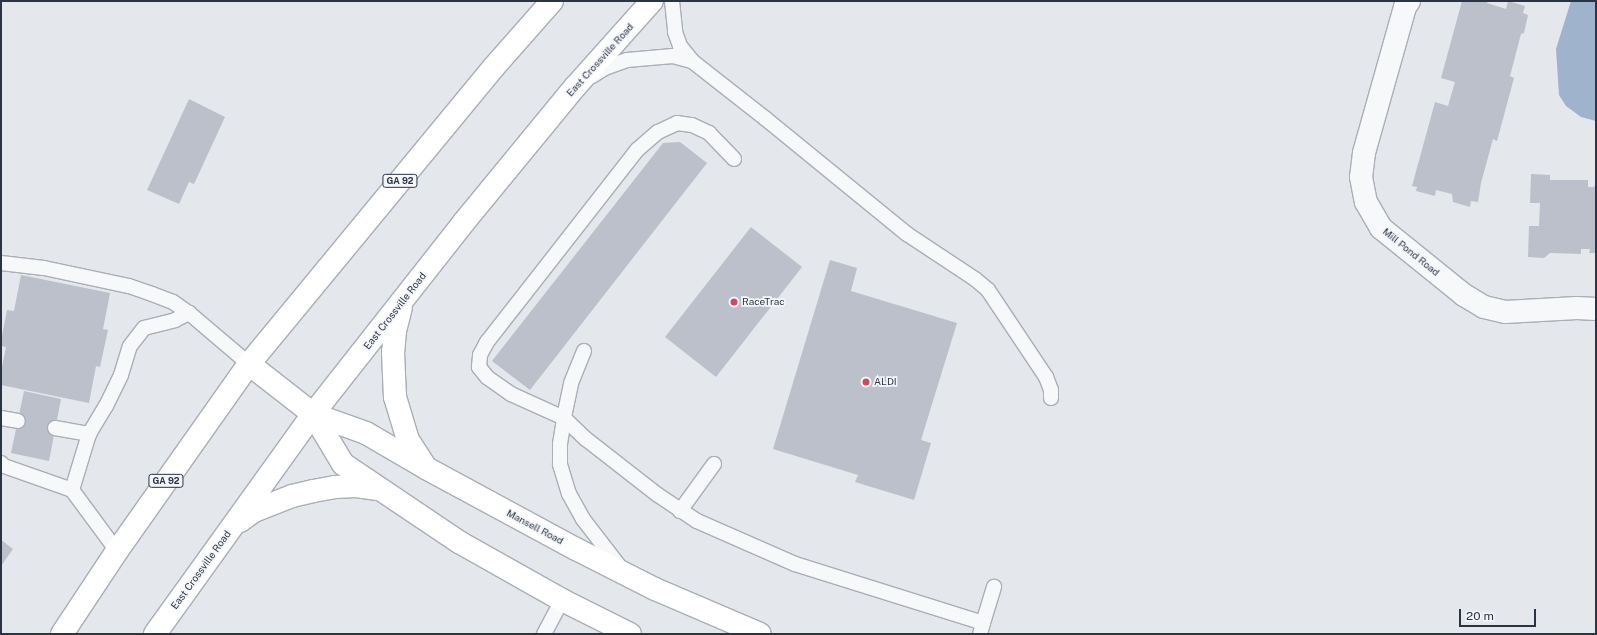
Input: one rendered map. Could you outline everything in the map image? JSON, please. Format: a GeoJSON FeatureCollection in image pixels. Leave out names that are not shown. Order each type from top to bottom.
{"type":"FeatureCollection","features":[{"type":"Feature","properties":{"kind":"main road","name":"GA 92"},"geometry":{"type":"LineString","coordinates":[[62,634],[117,551],[249,364],[494,68],[552,1]]}},
{"type":"Feature","properties":{"kind":"main road","name":"East Crossville Road"},"geometry":{"type":"LineString","coordinates":[[155,634],[313,414],[469,216],[574,88],[652,1]]}},
{"type":"Feature","properties":{"kind":"main road"},"geometry":{"type":"LineString","coordinates":[[403,300],[395,331],[393,352],[395,397],[408,440],[426,468]]}},
{"type":"Feature","properties":{"kind":"main road","name":"Mansell Road"},"geometry":{"type":"LineString","coordinates":[[249,364],[313,414],[366,433],[539,530],[625,574],[701,610],[760,634]]}},
{"type":"Feature","properties":{"kind":"main road","name":"Mansell Road"},"geometry":{"type":"LineString","coordinates":[[313,414],[343,464],[459,542],[562,600],[630,634]]}},
{"type":"Feature","properties":{"kind":"main road"},"geometry":{"type":"LineString","coordinates":[[232,527],[254,511],[292,496],[335,487],[356,486],[382,490]]}},
{"type":"Feature","properties":{"kind":"main road"},"geometry":{"type":"LineString","coordinates":[[76,634],[86,599]]}},
{"type":"Feature","properties":{"kind":"street","name":"Mill Pond Road"},"geometry":{"type":"LineString","coordinates":[[1409,1],[1405,6],[1364,153],[1361,177],[1366,202],[1380,228],[1464,295],[1484,307],[1505,312],[1577,308],[1596,309]]}},
{"type":"Feature","properties":{"kind":"lane"},"geometry":{"type":"LineString","coordinates":[[672,1],[675,32],[680,46],[692,61],[766,119],[907,234],[975,278],[988,290],[1046,377],[1051,398]]}},
{"type":"Feature","properties":{"kind":"lane"},"geometry":{"type":"LineString","coordinates":[[574,88],[605,68],[627,60],[673,56],[692,61]]}},
{"type":"Feature","properties":{"kind":"lane"},"geometry":{"type":"LineString","coordinates":[[734,159],[709,133],[692,125],[677,123],[658,132],[638,150],[487,342],[480,355],[478,367],[487,377],[511,394],[564,418],[586,439],[680,511],[712,529],[795,564],[982,629],[994,587]]}},
{"type":"Feature","properties":{"kind":"lane"},"geometry":{"type":"LineString","coordinates":[[1,263],[44,268],[129,286],[172,302],[189,313],[249,364]]}},
{"type":"Feature","properties":{"kind":"lane"},"geometry":{"type":"LineString","coordinates":[[72,490],[89,434],[106,406],[121,375],[130,346],[144,328],[175,320],[189,313]]}},
{"type":"Feature","properties":{"kind":"lane"},"geometry":{"type":"LineString","coordinates":[[584,352],[571,384],[560,444],[560,464],[569,494],[583,519],[625,574]]}},
{"type":"Feature","properties":{"kind":"lane"},"geometry":{"type":"LineString","coordinates":[[1,418],[18,421]]}},
{"type":"Feature","properties":{"kind":"lane"},"geometry":{"type":"LineString","coordinates":[[55,428],[89,434]]}},
{"type":"Feature","properties":{"kind":"lane"},"geometry":{"type":"LineString","coordinates":[[1,463],[4,466],[72,490],[117,551]]}},
{"type":"Feature","properties":{"kind":"lane"},"geometry":{"type":"LineString","coordinates":[[680,511],[714,464]]}},
{"type":"Feature","properties":{"kind":"lane"},"geometry":{"type":"LineString","coordinates":[[544,634],[562,600]]}},
{"type":"Feature","properties":{"kind":"water"},"geometry":{"type":"Polygon","coordinates":[[[1571,1],[1596,1],[1596,121],[1581,117],[1566,106],[1559,95],[1556,49],[1571,1]]]}},
{"type":"Feature","properties":{"kind":"building"},"geometry":{"type":"Polygon","coordinates":[[[1462,1],[1488,1],[1487,3],[1506,9],[1508,1],[1525,6],[1523,13],[1528,15],[1524,33],[1521,34],[1510,76],[1514,78],[1497,141],[1493,139],[1481,183],[1478,202],[1471,201],[1470,207],[1453,202],[1452,194],[1436,190],[1435,196],[1416,191],[1417,187],[1412,186],[1435,102],[1448,106],[1455,82],[1441,78],[1462,1]]]}},
{"type":"Feature","properties":{"kind":"building"},"geometry":{"type":"Polygon","coordinates":[[[189,99],[225,117],[194,184],[189,182],[179,204],[147,190],[189,99]]]}},
{"type":"Feature","properties":{"kind":"building"},"geometry":{"type":"Polygon","coordinates":[[[680,142],[707,163],[530,390],[492,361],[663,143],[680,142]]]}},
{"type":"Feature","properties":{"kind":"building"},"geometry":{"type":"Polygon","coordinates":[[[1531,174],[1550,175],[1550,180],[1588,180],[1588,187],[1594,187],[1596,184],[1596,253],[1589,253],[1590,249],[1581,249],[1581,254],[1550,253],[1544,258],[1528,257],[1529,226],[1539,226],[1540,203],[1530,203],[1531,174]]]}},
{"type":"Feature","properties":{"kind":"building","name":"RaceTrac"},"geometry":{"type":"Polygon","coordinates":[[[751,227],[802,267],[716,377],[665,337],[751,227]]]}},
{"type":"Feature","properties":{"kind":"building","name":"ALDI"},"geometry":{"type":"Polygon","coordinates":[[[830,260],[857,268],[851,291],[957,323],[921,440],[931,443],[914,500],[855,482],[858,475],[773,449],[830,260]]]}},
{"type":"Feature","properties":{"kind":"building"},"geometry":{"type":"Polygon","coordinates":[[[21,275],[110,293],[103,329],[108,330],[100,367],[96,366],[89,403],[1,385],[1,372],[6,347],[1,346],[1,341],[7,310],[14,311],[21,275]]]}},
{"type":"Feature","properties":{"kind":"building"},"geometry":{"type":"Polygon","coordinates":[[[24,391],[61,399],[49,461],[11,453],[24,391]]]}},
{"type":"Feature","properties":{"kind":"building"},"geometry":{"type":"Polygon","coordinates":[[[1,540],[13,549],[1,566],[1,540]]]}},
{"type":"Feature","properties":{"kind":"place","name":"RaceTrac"},"geometry":{"type":"Point","coordinates":[734,302]}},
{"type":"Feature","properties":{"kind":"place","name":"ALDI"},"geometry":{"type":"Point","coordinates":[866,382]}}]}
